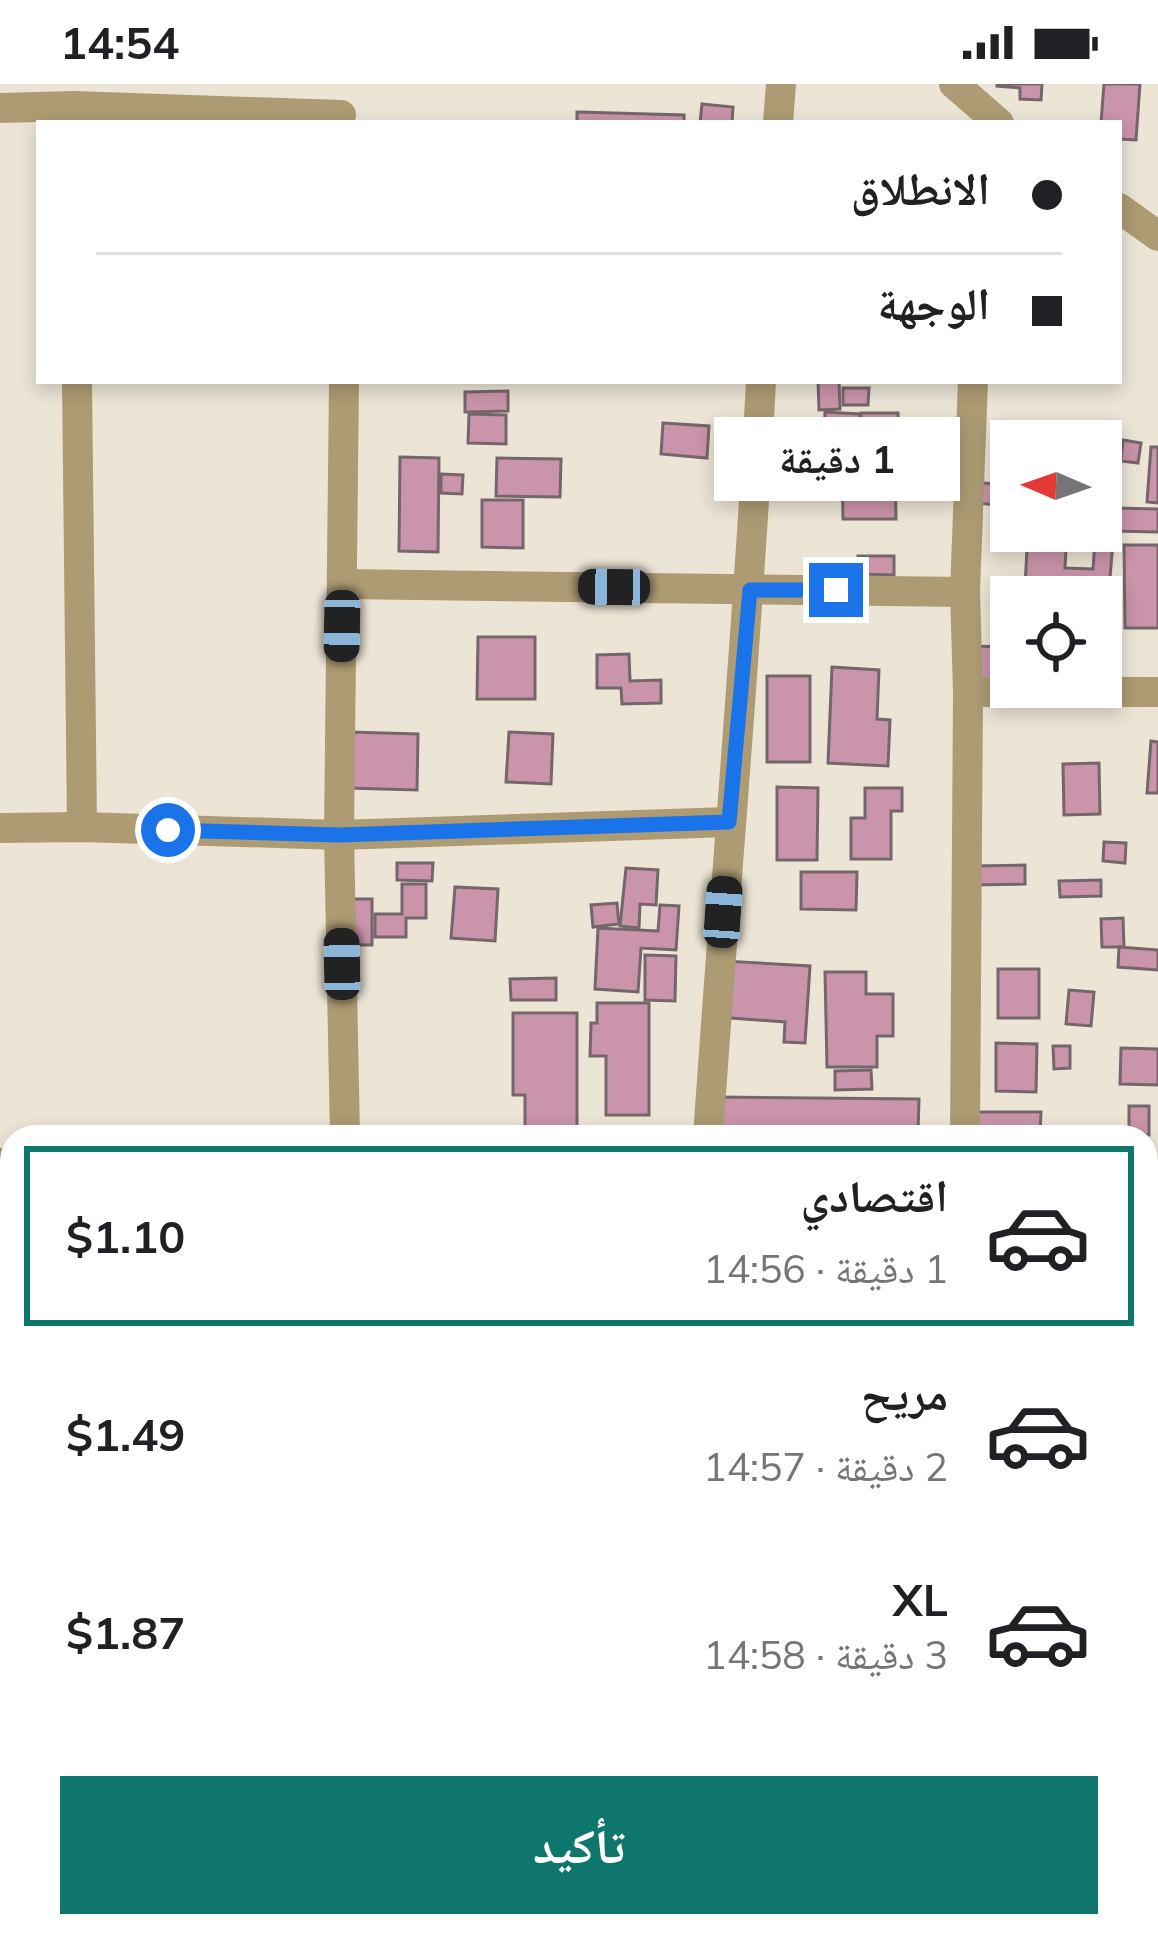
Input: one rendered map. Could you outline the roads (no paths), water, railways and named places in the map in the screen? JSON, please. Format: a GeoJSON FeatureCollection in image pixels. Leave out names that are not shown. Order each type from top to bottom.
{"type":"FeatureCollection","features":[{"type":"Feature","properties":{"kind":"street"},"geometry":{"type":"LineString","coordinates":[[0,108],[73,104],[342,119],[342,84]]}},
{"type":"Feature","properties":{"kind":"street"},"geometry":{"type":"LineString","coordinates":[[778,120],[781,84]]}},
{"type":"Feature","properties":{"kind":"street"},"geometry":{"type":"LineString","coordinates":[[954,84],[989,120]]}},
{"type":"Feature","properties":{"kind":"street"},"geometry":{"type":"LineString","coordinates":[[1122,210],[1158,236]]}},
{"type":"Feature","properties":{"kind":"street"},"geometry":{"type":"LineString","coordinates":[[77,384],[82,827]]}},
{"type":"Feature","properties":{"kind":"street"},"geometry":{"type":"LineString","coordinates":[[344,384],[339,835],[345,1125]]}},
{"type":"Feature","properties":{"kind":"street"},"geometry":{"type":"LineString","coordinates":[[708,1125],[750,590],[761,384]]}},
{"type":"Feature","properties":{"kind":"street"},"geometry":{"type":"LineString","coordinates":[[965,1125],[965,592],[973,384]]}},
{"type":"Feature","properties":{"kind":"street"},"geometry":{"type":"LineString","coordinates":[[342,584],[965,592]]}},
{"type":"Feature","properties":{"kind":"street"},"geometry":{"type":"LineString","coordinates":[[968,692],[1158,692]]}},
{"type":"Feature","properties":{"kind":"street"},"geometry":{"type":"LineString","coordinates":[[0,828],[339,835],[729,822]]}}]}
